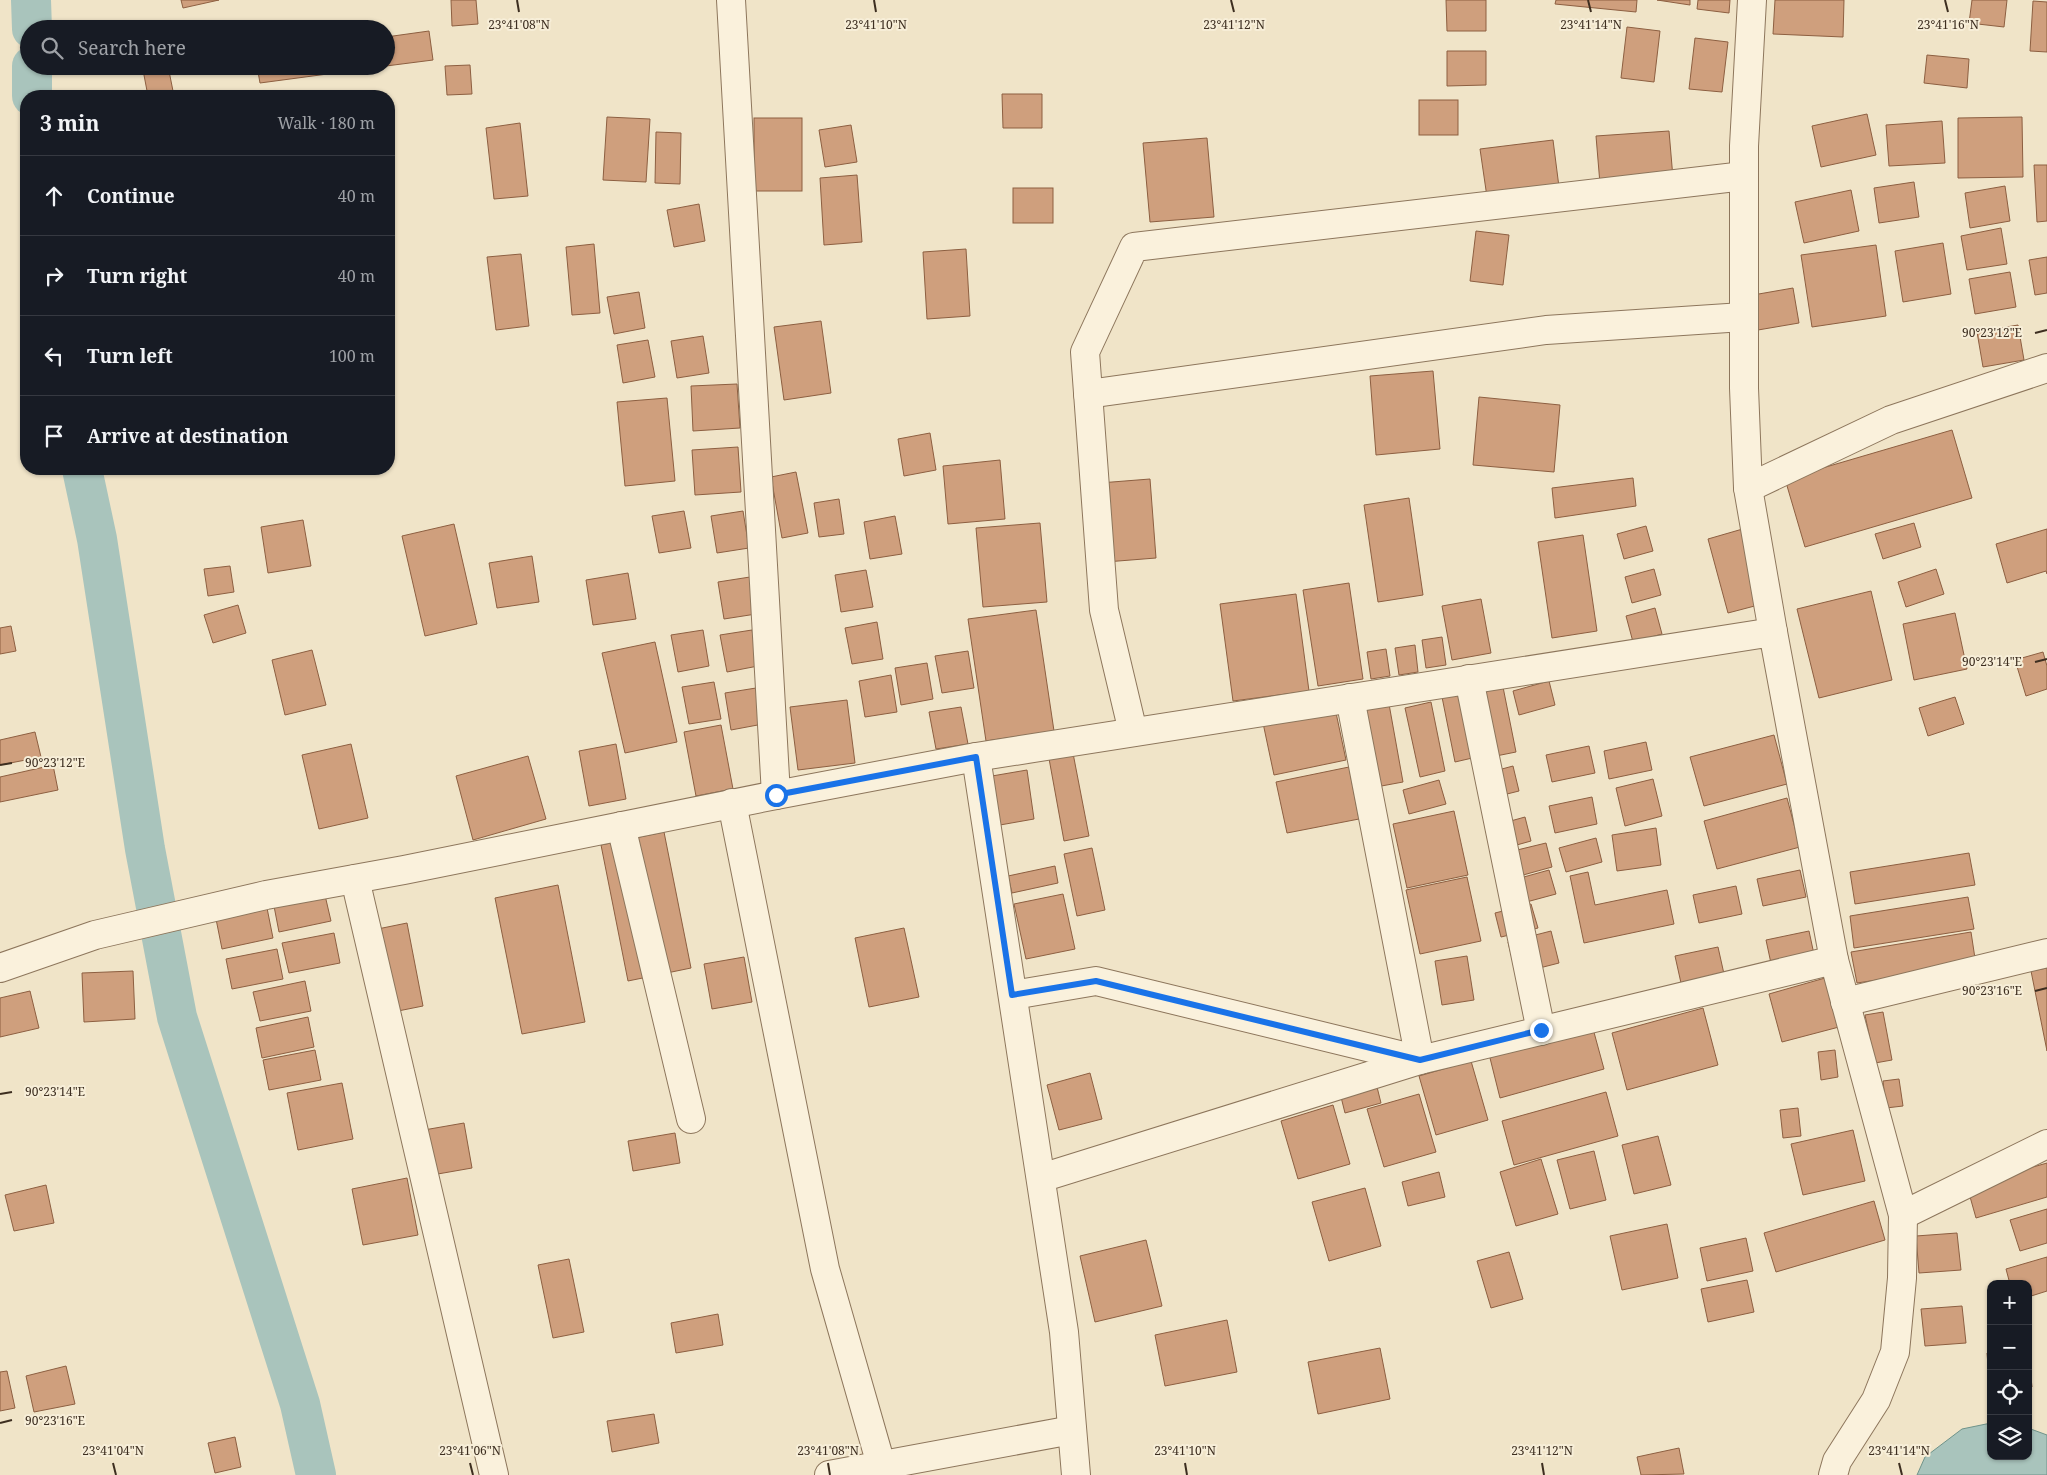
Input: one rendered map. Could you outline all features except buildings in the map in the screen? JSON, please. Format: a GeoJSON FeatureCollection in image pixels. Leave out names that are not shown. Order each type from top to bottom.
{"type":"FeatureCollection","features":[{"type":"Feature","properties":{"kind":"street"},"geometry":{"type":"LineString","coordinates":[[731,0],[776,795]]}},
{"type":"Feature","properties":{"kind":"street"},"geometry":{"type":"LineString","coordinates":[[1752,0],[1744,176],[1743,317],[1748,488],[1834,960],[1903,1215],[1902,1278],[1895,1352],[1876,1400],[1837,1461],[1833,1475]]}},
{"type":"Feature","properties":{"kind":"street"},"geometry":{"type":"LineString","coordinates":[[1133,732],[1104,610],[1085,352],[1134,247],[1744,176]]}},
{"type":"Feature","properties":{"kind":"street"},"geometry":{"type":"LineString","coordinates":[[1088,394],[1546,330],[1743,317]]}},
{"type":"Feature","properties":{"kind":"street"},"geometry":{"type":"LineString","coordinates":[[1748,488],[1891,420],[2047,368]]}},
{"type":"Feature","properties":{"kind":"street"},"geometry":{"type":"LineString","coordinates":[[0,968],[95,935],[266,895],[355,879],[732,803],[976,757],[1773,632]]}},
{"type":"Feature","properties":{"kind":"street"},"geometry":{"type":"LineString","coordinates":[[1469,679],[1541,1030]]}},
{"type":"Feature","properties":{"kind":"street"},"geometry":{"type":"LineString","coordinates":[[1350,698],[1420,1060]]}},
{"type":"Feature","properties":{"kind":"street"},"geometry":{"type":"LineString","coordinates":[[976,757],[1064,1332],[1076,1475]]}},
{"type":"Feature","properties":{"kind":"street"},"geometry":{"type":"LineString","coordinates":[[732,803],[825,1269],[883,1470]]}},
{"type":"Feature","properties":{"kind":"street"},"geometry":{"type":"LineString","coordinates":[[621,826],[690,1119]]}},
{"type":"Feature","properties":{"kind":"street"},"geometry":{"type":"LineString","coordinates":[[355,879],[494,1475]]}},
{"type":"Feature","properties":{"kind":"street"},"geometry":{"type":"LineString","coordinates":[[1845,1002],[2047,953]]}},
{"type":"Feature","properties":{"kind":"street"},"geometry":{"type":"LineString","coordinates":[[1041,1178],[1420,1060],[1834,960]]}},
{"type":"Feature","properties":{"kind":"street"},"geometry":{"type":"LineString","coordinates":[[1012,995],[1096,981],[1420,1060]]}},
{"type":"Feature","properties":{"kind":"street"},"geometry":{"type":"LineString","coordinates":[[1903,1215],[2047,1144]]}},
{"type":"Feature","properties":{"kind":"street"},"geometry":{"type":"LineString","coordinates":[[829,1475],[883,1470],[1072,1430]]}},
{"type":"Feature","properties":{"kind":"water"},"geometry":{"type":"Polygon","coordinates":[[[1987,1424],[1987,1460],[2032,1460],[2032,1429],[2047,1435],[2047,1475],[1917,1475],[1925,1457],[1962,1429],[1987,1424]]]}},
{"type":"Feature","properties":{"kind":"waterway"},"geometry":{"type":"LineString","coordinates":[[31,0],[32,20]]}},
{"type":"Feature","properties":{"kind":"waterway"},"geometry":{"type":"LineString","coordinates":[[32,75],[32,90]]}},
{"type":"Feature","properties":{"kind":"waterway"},"geometry":{"type":"LineString","coordinates":[[83,475],[97,539],[145,849],[177,1017],[300,1404],[316,1475]]}},
{"type":"Feature","properties":{"kind":"route"},"geometry":{"type":"LineString","coordinates":[[776,795],[976,757],[1012,995],[1096,981],[1420,1060],[1541,1030]]}}]}
